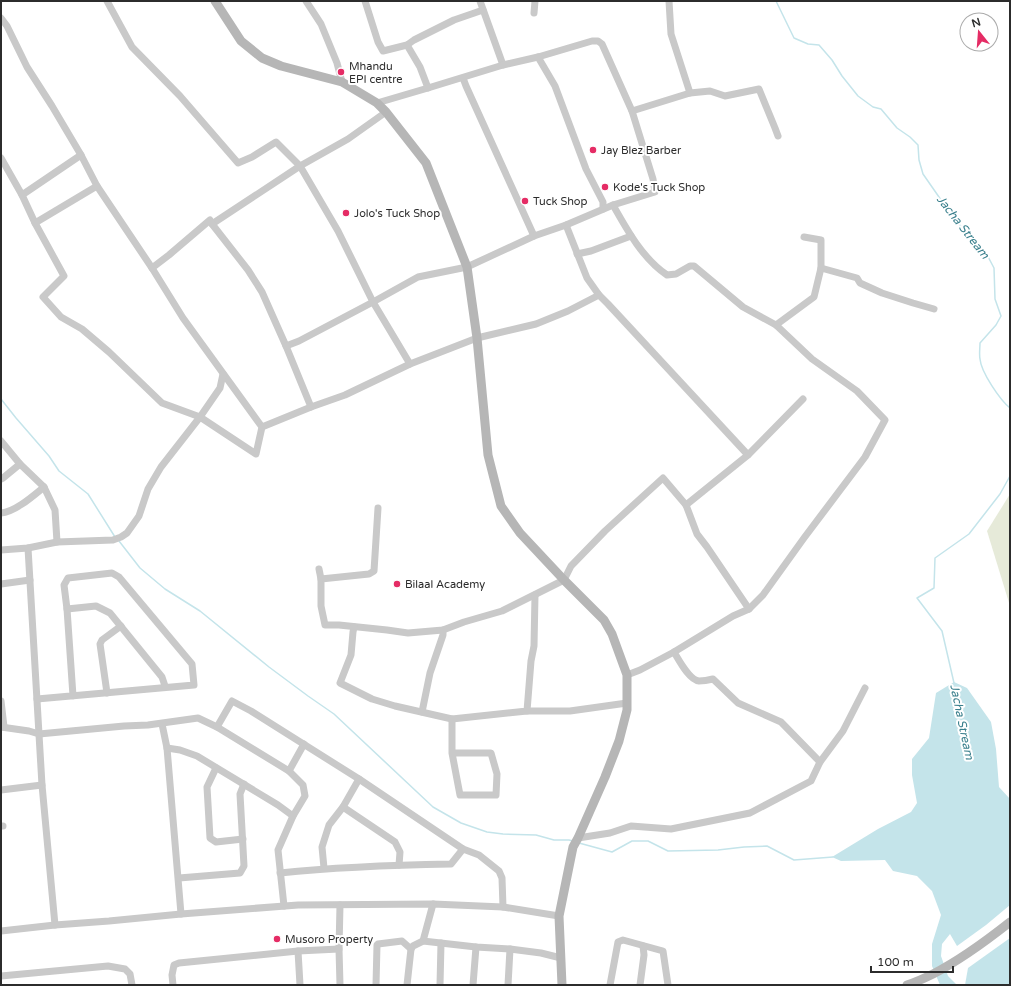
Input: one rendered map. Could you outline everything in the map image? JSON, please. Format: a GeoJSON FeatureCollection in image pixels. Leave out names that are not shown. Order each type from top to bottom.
{"type":"FeatureCollection","features":[{"type":"Feature","properties":{"kind":"street"},"geometry":{"type":"LineString","coordinates":[[107,1],[132,47],[180,96],[238,163],[276,142],[300,166],[338,231],[373,302],[410,364]]}},
{"type":"Feature","properties":{"kind":"street"},"geometry":{"type":"LineString","coordinates":[[215,1],[241,41],[262,58],[281,66],[342,82],[377,103],[386,112],[426,163],[467,267],[488,455],[501,506],[520,533],[604,620],[612,634],[627,675],[627,710],[619,741],[605,777],[573,847],[559,916],[562,985]]}},
{"type":"Feature","properties":{"kind":"street"},"geometry":{"type":"LineString","coordinates":[[306,1],[321,24],[337,63],[342,82]]}},
{"type":"Feature","properties":{"kind":"street"},"geometry":{"type":"LineString","coordinates":[[365,1],[378,42],[383,51],[407,45],[454,20],[483,10]]}},
{"type":"Feature","properties":{"kind":"street"},"geometry":{"type":"LineString","coordinates":[[480,1],[503,65]]}},
{"type":"Feature","properties":{"kind":"street"},"geometry":{"type":"LineString","coordinates":[[534,13],[535,1]]}},
{"type":"Feature","properties":{"kind":"street"},"geometry":{"type":"LineString","coordinates":[[669,1],[672,34],[690,93]]}},
{"type":"Feature","properties":{"kind":"street"},"geometry":{"type":"LineString","coordinates":[[1,18],[4,28],[26,68],[52,106],[81,155],[97,186],[152,268],[183,318],[262,427],[256,454],[200,417],[162,402],[109,352],[82,329],[61,317],[43,296],[64,276],[1,158]]}},
{"type":"Feature","properties":{"kind":"street"},"geometry":{"type":"LineString","coordinates":[[286,346],[299,341],[418,277],[467,267],[534,236],[613,205],[655,192],[653,180],[632,111],[602,44],[598,41],[592,41],[538,57],[503,65],[377,103]]}},
{"type":"Feature","properties":{"kind":"street"},"geometry":{"type":"LineString","coordinates":[[407,45],[420,67],[428,88]]}},
{"type":"Feature","properties":{"kind":"street"},"geometry":{"type":"LineString","coordinates":[[538,57],[555,86],[586,169],[603,202],[603,209]]}},
{"type":"Feature","properties":{"kind":"street"},"geometry":{"type":"LineString","coordinates":[[463,78],[534,236]]}},
{"type":"Feature","properties":{"kind":"street"},"geometry":{"type":"LineString","coordinates":[[632,111],[690,93],[710,91],[725,96],[759,89],[778,136]]}},
{"type":"Feature","properties":{"kind":"street"},"geometry":{"type":"LineString","coordinates":[[212,224],[300,166],[348,139],[386,112]]}},
{"type":"Feature","properties":{"kind":"street"},"geometry":{"type":"LineString","coordinates":[[22,195],[81,155]]}},
{"type":"Feature","properties":{"kind":"street"},"geometry":{"type":"LineString","coordinates":[[35,223],[97,186]]}},
{"type":"Feature","properties":{"kind":"street"},"geometry":{"type":"LineString","coordinates":[[613,205],[631,236],[657,268],[667,275],[676,274],[690,266],[694,266],[743,307],[776,325],[812,359],[857,391],[885,420],[865,457],[763,595],[749,609],[733,616],[674,652],[640,670],[627,675]]}},
{"type":"Feature","properties":{"kind":"street"},"geometry":{"type":"LineString","coordinates":[[152,268],[170,255],[210,220],[248,270],[262,292],[311,407]]}},
{"type":"Feature","properties":{"kind":"street"},"geometry":{"type":"LineString","coordinates":[[566,224],[587,278],[599,296],[748,455]]}},
{"type":"Feature","properties":{"kind":"street"},"geometry":{"type":"LineString","coordinates":[[577,254],[591,251],[631,236]]}},
{"type":"Feature","properties":{"kind":"street"},"geometry":{"type":"LineString","coordinates":[[776,325],[814,297],[821,268],[821,240],[804,237]]}},
{"type":"Feature","properties":{"kind":"street"},"geometry":{"type":"LineString","coordinates":[[821,268],[857,278],[860,283],[882,293],[913,304],[934,309]]}},
{"type":"Feature","properties":{"kind":"street"},"geometry":{"type":"LineString","coordinates":[[262,427],[311,407],[345,396],[410,364],[476,338],[536,324],[599,296]]}},
{"type":"Feature","properties":{"kind":"street"},"geometry":{"type":"LineString","coordinates":[[1,550],[28,548],[57,542],[113,540],[127,533],[139,516],[148,489],[161,467],[200,417],[220,388],[223,374]]}},
{"type":"Feature","properties":{"kind":"street"},"geometry":{"type":"LineString","coordinates":[[686,505],[748,455],[803,400]]}},
{"type":"Feature","properties":{"kind":"street"},"geometry":{"type":"LineString","coordinates":[[1,441],[20,464],[44,488],[55,510],[57,542]]}},
{"type":"Feature","properties":{"kind":"street"},"geometry":{"type":"LineString","coordinates":[[1,479],[20,464]]}},
{"type":"Feature","properties":{"kind":"street"},"geometry":{"type":"LineString","coordinates":[[319,569],[321,579],[321,606],[325,625],[339,625],[408,633],[443,630],[502,611],[564,580],[571,566],[605,531],[663,478],[686,505],[697,534],[749,609]]}},
{"type":"Feature","properties":{"kind":"street"},"geometry":{"type":"LineString","coordinates":[[1,513],[6,513],[24,503],[44,488]]}},
{"type":"Feature","properties":{"kind":"street"},"geometry":{"type":"LineString","coordinates":[[321,579],[369,574],[374,571],[378,508]]}},
{"type":"Feature","properties":{"kind":"street"},"geometry":{"type":"LineString","coordinates":[[28,548],[42,785],[55,925]]}},
{"type":"Feature","properties":{"kind":"street"},"geometry":{"type":"LineString","coordinates":[[37,699],[73,696],[165,686],[194,684],[192,664],[119,577],[112,573],[68,578],[64,585],[73,696]]}},
{"type":"Feature","properties":{"kind":"street"},"geometry":{"type":"LineString","coordinates":[[1,584],[30,580]]}},
{"type":"Feature","properties":{"kind":"street"},"geometry":{"type":"LineString","coordinates":[[526,711],[534,646],[535,595]]}},
{"type":"Feature","properties":{"kind":"street"},"geometry":{"type":"LineString","coordinates":[[67,609],[96,606],[110,613],[162,677],[165,686]]}},
{"type":"Feature","properties":{"kind":"street"},"geometry":{"type":"LineString","coordinates":[[107,692],[100,644],[102,640],[121,626]]}},
{"type":"Feature","properties":{"kind":"street"},"geometry":{"type":"LineString","coordinates":[[354,627],[352,655],[340,683],[372,699],[395,706],[452,719],[526,711],[570,711],[627,703]]}},
{"type":"Feature","properties":{"kind":"street"},"geometry":{"type":"LineString","coordinates":[[422,712],[430,673],[443,635],[443,630]]}},
{"type":"Feature","properties":{"kind":"street"},"geometry":{"type":"LineString","coordinates":[[674,652],[681,664],[691,676],[698,681],[713,679],[738,703],[781,722],[820,762]]}},
{"type":"Feature","properties":{"kind":"street"},"geometry":{"type":"LineString","coordinates":[[578,838],[610,833],[631,826],[671,830],[750,813],[811,781],[820,762],[843,730],[864,688]]}},
{"type":"Feature","properties":{"kind":"street"},"geometry":{"type":"LineString","coordinates":[[1,701],[3,727],[39,734],[162,724],[198,718],[217,727],[289,771],[303,785],[305,796],[293,816],[278,850],[284,906]]}},
{"type":"Feature","properties":{"kind":"street"},"geometry":{"type":"LineString","coordinates":[[217,727],[232,701],[251,710],[359,779],[463,849],[479,855],[499,871],[502,878],[503,907]]}},
{"type":"Feature","properties":{"kind":"street"},"geometry":{"type":"LineString","coordinates":[[452,719],[452,753],[460,795],[496,795],[498,774],[491,753],[452,753]]}},
{"type":"Feature","properties":{"kind":"street"},"geometry":{"type":"LineString","coordinates":[[162,724],[167,748],[181,914]]}},
{"type":"Feature","properties":{"kind":"street"},"geometry":{"type":"LineString","coordinates":[[289,771],[304,744]]}},
{"type":"Feature","properties":{"kind":"street"},"geometry":{"type":"LineString","coordinates":[[167,748],[180,750],[197,756],[278,805],[293,816]]}},
{"type":"Feature","properties":{"kind":"street"},"geometry":{"type":"LineString","coordinates":[[216,768],[206,787],[210,838],[216,842],[243,839]]}},
{"type":"Feature","properties":{"kind":"street"},"geometry":{"type":"LineString","coordinates":[[324,868],[322,847],[329,825],[343,807],[359,779]]}},
{"type":"Feature","properties":{"kind":"street"},"geometry":{"type":"LineString","coordinates":[[178,878],[240,873],[244,866],[240,794],[244,784]]}},
{"type":"Feature","properties":{"kind":"street"},"geometry":{"type":"LineString","coordinates":[[1,790],[42,785]]}},
{"type":"Feature","properties":{"kind":"street"},"geometry":{"type":"LineString","coordinates":[[343,807],[395,842],[400,852],[399,864]]}},
{"type":"Feature","properties":{"kind":"street"},"geometry":{"type":"LineString","coordinates":[[280,873],[324,868],[399,864],[451,864],[463,849]]}},
{"type":"Feature","properties":{"kind":"street"},"geometry":{"type":"LineString","coordinates":[[1,931],[55,925],[109,922],[181,914],[284,906],[433,904],[503,907],[559,916]]}},
{"type":"Feature","properties":{"kind":"street"},"geometry":{"type":"LineString","coordinates":[[423,941],[433,904]]}},
{"type":"Feature","properties":{"kind":"street"},"geometry":{"type":"LineString","coordinates":[[340,905],[340,985]]}},
{"type":"Feature","properties":{"kind":"street"},"geometry":{"type":"LineString","coordinates":[[907,985],[933,974],[949,965],[1010,922]]}},
{"type":"Feature","properties":{"kind":"street"},"geometry":{"type":"LineString","coordinates":[[610,985],[618,942],[623,940],[663,951],[668,985]]}},
{"type":"Feature","properties":{"kind":"street"},"geometry":{"type":"LineString","coordinates":[[376,985],[377,945],[402,941],[411,949]]}},
{"type":"Feature","properties":{"kind":"street"},"geometry":{"type":"LineString","coordinates":[[407,985],[411,949],[413,946],[423,941],[510,948],[561,958]]}},
{"type":"Feature","properties":{"kind":"street"},"geometry":{"type":"LineString","coordinates":[[440,985],[441,943]]}},
{"type":"Feature","properties":{"kind":"street"},"geometry":{"type":"LineString","coordinates":[[474,985],[476,946]]}},
{"type":"Feature","properties":{"kind":"street"},"geometry":{"type":"LineString","coordinates":[[640,985],[644,946]]}},
{"type":"Feature","properties":{"kind":"street"},"geometry":{"type":"LineString","coordinates":[[508,985],[510,948]]}},
{"type":"Feature","properties":{"kind":"street"},"geometry":{"type":"LineString","coordinates":[[173,985],[172,974],[174,965],[179,963],[298,951],[339,949]]}},
{"type":"Feature","properties":{"kind":"street"},"geometry":{"type":"LineString","coordinates":[[298,951],[300,985]]}},
{"type":"Feature","properties":{"kind":"street"},"geometry":{"type":"LineString","coordinates":[[1,976],[108,966],[125,969],[130,974],[132,985]]}},
{"type":"Feature","properties":{"kind":"green space"},"geometry":{"type":"Polygon","coordinates":[[[1010,494],[1010,606],[987,531],[1010,494]]]}},
{"type":"Feature","properties":{"kind":"water"},"geometry":{"type":"Polygon","coordinates":[[[954,682],[967,688],[991,722],[996,749],[999,787],[1010,799],[1010,905],[957,946],[950,934],[942,944],[941,956],[948,976],[957,985],[940,985],[932,966],[932,944],[941,915],[932,891],[917,876],[893,871],[885,860],[841,861],[832,857],[878,829],[911,812],[917,803],[912,775],[912,759],[929,738],[936,693],[954,682]]]}},
{"type":"Feature","properties":{"kind":"water"},"geometry":{"type":"Polygon","coordinates":[[[1010,938],[1010,985],[965,985],[968,968],[1010,938]]]}},
{"type":"Feature","properties":{"kind":"waterway","name":"Jacha Stream"},"geometry":{"type":"LineString","coordinates":[[776,1],[794,38],[808,44],[819,45],[832,60],[842,76],[858,96],[873,107],[881,109],[897,128],[918,145],[919,160],[923,174],[955,220],[985,251],[994,268],[995,299],[1001,316],[996,325],[980,343],[980,359],[981,365],[992,385],[1001,399],[1010,408]]}},
{"type":"Feature","properties":{"kind":"waterway"},"geometry":{"type":"LineString","coordinates":[[1,399],[49,456],[59,471],[88,494],[115,537]]}},
{"type":"Feature","properties":{"kind":"waterway","name":"Jacha Stream"},"geometry":{"type":"LineString","coordinates":[[954,683],[942,631],[917,598],[934,588],[935,558],[969,534],[1000,494],[1010,476]]}},
{"type":"Feature","properties":{"kind":"waterway"},"geometry":{"type":"LineString","coordinates":[[119,541],[140,568],[165,589],[200,611],[269,667],[334,714],[433,807],[461,823],[487,832],[536,835],[554,840],[573,841]]}},
{"type":"Feature","properties":{"kind":"waterway"},"geometry":{"type":"LineString","coordinates":[[579,843],[612,852],[632,841],[648,841],[668,851],[718,850],[767,846],[794,860],[833,857]]}},
{"type":"Feature","properties":{"kind":"place","name":"Mhandu EPI centre"},"geometry":{"type":"Point","coordinates":[341,72]}},
{"type":"Feature","properties":{"kind":"place","name":"Jay Blez Barber"},"geometry":{"type":"Point","coordinates":[593,150]}},
{"type":"Feature","properties":{"kind":"place","name":"Kode's Tuck Shop"},"geometry":{"type":"Point","coordinates":[605,187]}},
{"type":"Feature","properties":{"kind":"place","name":"Tuck Shop"},"geometry":{"type":"Point","coordinates":[525,201]}},
{"type":"Feature","properties":{"kind":"place","name":"Jolo's Tuck Shop"},"geometry":{"type":"Point","coordinates":[346,213]}},
{"type":"Feature","properties":{"kind":"place","name":"Bilaal Academy"},"geometry":{"type":"Point","coordinates":[397,584]}},
{"type":"Feature","properties":{"kind":"place","name":"Musoro Property"},"geometry":{"type":"Point","coordinates":[277,939]}}]}
